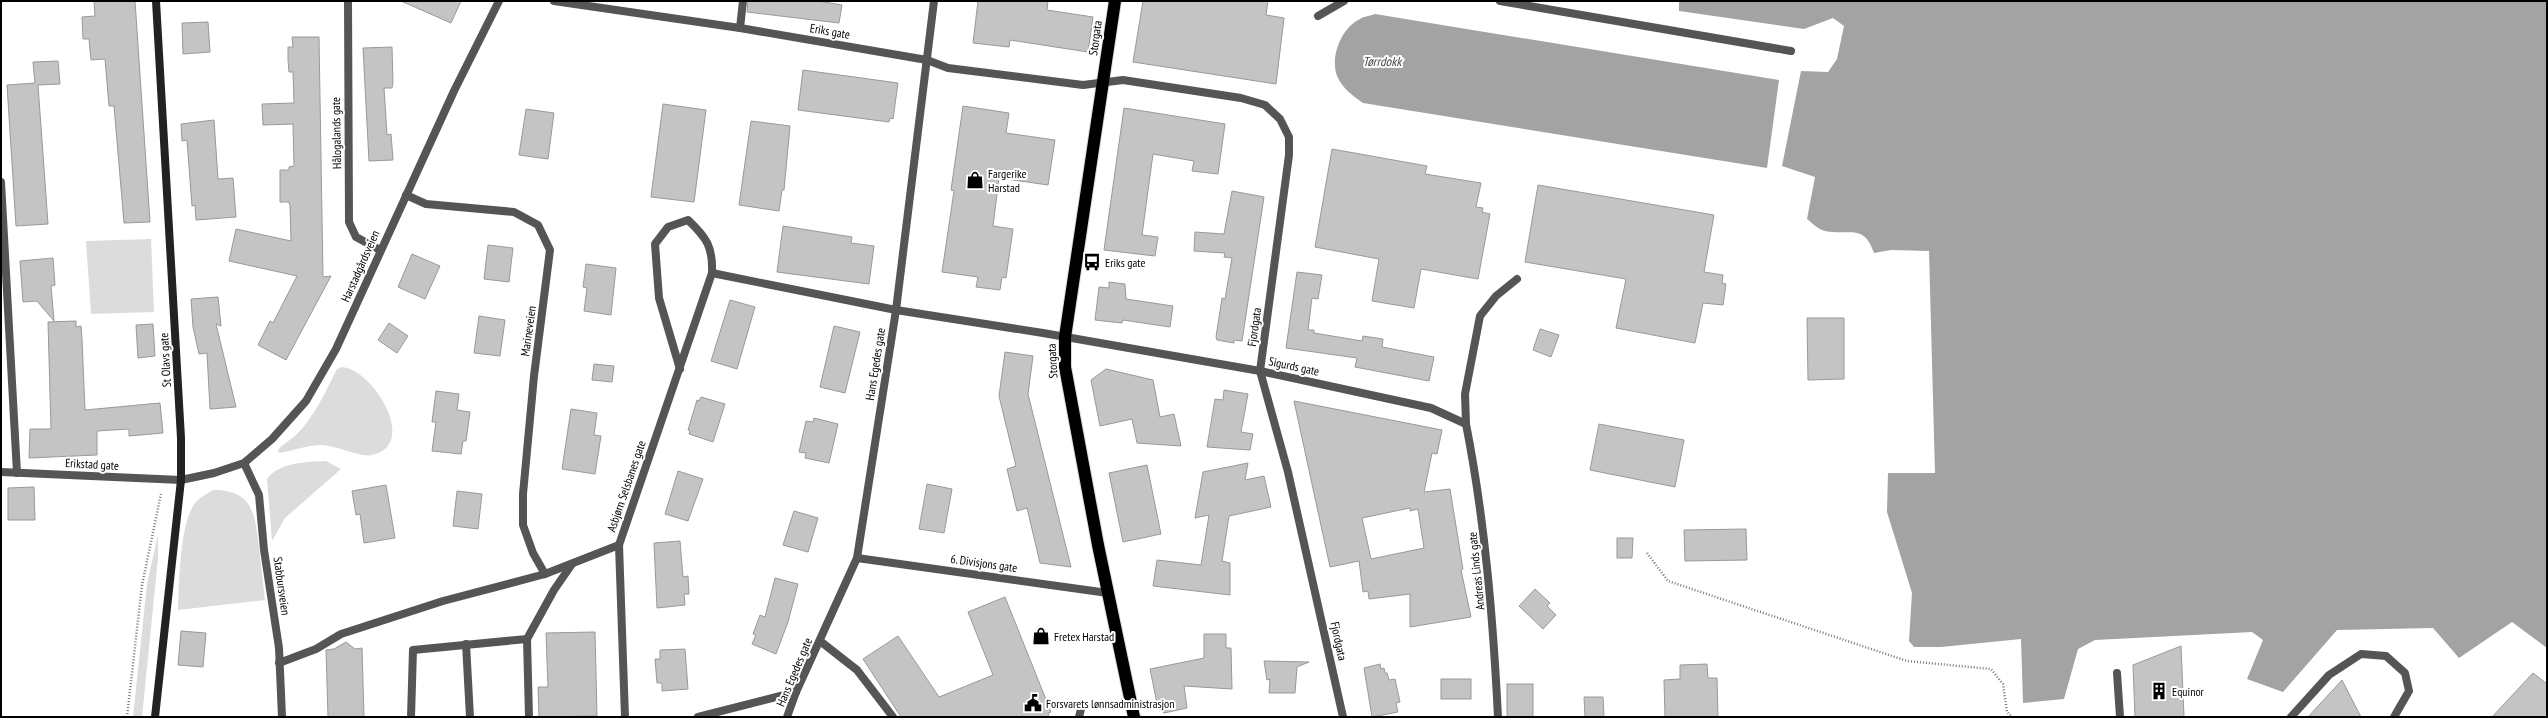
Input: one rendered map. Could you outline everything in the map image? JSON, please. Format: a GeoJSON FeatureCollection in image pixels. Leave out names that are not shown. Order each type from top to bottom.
{"type":"FeatureCollection","features":[{"type":"Feature","properties":{"kind":"highway","name":"Storgata"},"geometry":{"type":"LineString","coordinates":[[1114,1],[1065,337],[1065,367],[1108,593],[1134,717]]}},
{"type":"Feature","properties":{"kind":"street","name":"St Olavs gate"},"geometry":{"type":"LineString","coordinates":[[155,717],[181,480],[182,438],[156,1]]}},
{"type":"Feature","properties":{"kind":"street","name":"Hålogalands gate"},"geometry":{"type":"LineString","coordinates":[[348,1],[349,222],[356,237],[380,250]]}},
{"type":"Feature","properties":{"kind":"street","name":"Harstadgårdsveien"},"geometry":{"type":"LineString","coordinates":[[181,480],[214,473],[244,463],[272,439],[306,401],[336,349],[380,250],[499,1]]}},
{"type":"Feature","properties":{"kind":"street","name":"Eriks gate"},"geometry":{"type":"LineString","coordinates":[[554,1],[740,28],[926,60],[948,68],[1083,85],[1102,84]]}},
{"type":"Feature","properties":{"kind":"street"},"geometry":{"type":"LineString","coordinates":[[740,28],[743,1]]}},
{"type":"Feature","properties":{"kind":"street","name":"Hans Egedes gate"},"geometry":{"type":"LineString","coordinates":[[787,717],[796,692],[857,558],[896,310],[934,1]]}},
{"type":"Feature","properties":{"kind":"street"},"geometry":{"type":"LineString","coordinates":[[1318,16],[1344,1]]}},
{"type":"Feature","properties":{"kind":"street"},"geometry":{"type":"LineString","coordinates":[[1500,1],[1791,51]]}},
{"type":"Feature","properties":{"kind":"street","name":"Fjordgata"},"geometry":{"type":"LineString","coordinates":[[1102,84],[1123,80],[1241,98],[1265,105],[1280,119],[1289,137],[1289,155],[1260,371],[1295,502],[1343,717]]}},
{"type":"Feature","properties":{"kind":"street"},"geometry":{"type":"LineString","coordinates":[[1,182],[17,473]]}},
{"type":"Feature","properties":{"kind":"street","name":"Marineveien"},"geometry":{"type":"LineString","coordinates":[[406,195],[426,204],[514,212],[538,226],[550,250],[534,376],[523,494],[523,525],[533,553],[546,574]]}},
{"type":"Feature","properties":{"kind":"street","name":"Asbjørn Selsbanes gate"},"geometry":{"type":"LineString","coordinates":[[625,717],[619,545],[680,369],[712,273],[712,253],[701,232],[688,220],[668,227],[655,244],[659,298],[680,369]]}},
{"type":"Feature","properties":{"kind":"street","name":"Sigurds gate"},"geometry":{"type":"LineString","coordinates":[[712,273],[896,310],[1065,337],[1260,371],[1431,408],[1466,424]]}},
{"type":"Feature","properties":{"kind":"street","name":"Andreas Linds gate"},"geometry":{"type":"LineString","coordinates":[[1498,717],[1493,618],[1485,537],[1466,424],[1465,394],[1480,316],[1493,299],[1517,279]]}},
{"type":"Feature","properties":{"kind":"street","name":"Stabbursveien"},"geometry":{"type":"LineString","coordinates":[[244,463],[259,495],[279,664],[282,717]]}},
{"type":"Feature","properties":{"kind":"street","name":"Erikstad gate"},"geometry":{"type":"LineString","coordinates":[[1,472],[181,480]]}},
{"type":"Feature","properties":{"kind":"street"},"geometry":{"type":"LineString","coordinates":[[279,664],[316,649],[341,634],[443,601],[546,574],[619,545]]}},
{"type":"Feature","properties":{"kind":"street","name":"6. Divisjons gate"},"geometry":{"type":"LineString","coordinates":[[857,558],[1108,593]]}},
{"type":"Feature","properties":{"kind":"street"},"geometry":{"type":"LineString","coordinates":[[529,717],[527,639],[554,590],[572,564]]}},
{"type":"Feature","properties":{"kind":"street"},"geometry":{"type":"LineString","coordinates":[[411,717],[413,650],[527,639]]}},
{"type":"Feature","properties":{"kind":"street"},"geometry":{"type":"LineString","coordinates":[[820,641],[857,670],[893,717]]}},
{"type":"Feature","properties":{"kind":"street"},"geometry":{"type":"LineString","coordinates":[[466,644],[470,717]]}},
{"type":"Feature","properties":{"kind":"street"},"geometry":{"type":"LineString","coordinates":[[2291,717],[2329,675],[2361,654],[2386,656],[2405,673],[2409,692],[2394,717]]}},
{"type":"Feature","properties":{"kind":"street"},"geometry":{"type":"LineString","coordinates":[[2117,673],[2120,717]]}},
{"type":"Feature","properties":{"kind":"street"},"geometry":{"type":"LineString","coordinates":[[698,717],[796,692]]}},
{"type":"Feature","properties":{"kind":"path"},"geometry":{"type":"LineString","coordinates":[[127,717],[142,585],[164,479]]}},
{"type":"Feature","properties":{"kind":"path"},"geometry":{"type":"LineString","coordinates":[[1647,553],[1668,581],[1907,661],[1991,669],[2003,684],[2007,712],[2012,717]]}},
{"type":"Feature","properties":{"kind":"shaded area"},"geometry":{"type":"Polygon","coordinates":[[[151,239],[154,312],[91,314],[86,241],[151,239]]]}},
{"type":"Feature","properties":{"kind":"shaded area"},"geometry":{"type":"Polygon","coordinates":[[[342,367],[354,371],[367,380],[378,393],[387,408],[392,423],[392,437],[386,448],[372,455],[362,455],[321,445],[279,453],[278,450],[297,434],[309,420],[337,369],[342,367]]]}},
{"type":"Feature","properties":{"kind":"shaded area"},"geometry":{"type":"Polygon","coordinates":[[[326,461],[341,469],[285,518],[272,541],[267,479],[272,473],[286,466],[326,461]]]}},
{"type":"Feature","properties":{"kind":"shaded area"},"geometry":{"type":"Polygon","coordinates":[[[213,490],[227,491],[237,494],[245,500],[250,507],[258,536],[265,600],[178,610],[181,557],[188,517],[196,502],[213,490]]]}},
{"type":"Feature","properties":{"kind":"shaded area"},"geometry":{"type":"Polygon","coordinates":[[[158,535],[158,558],[142,717],[133,717],[147,584],[158,535]]]}},
{"type":"Feature","properties":{"kind":"water"},"geometry":{"type":"Polygon","coordinates":[[[1679,1],[2547,1],[2547,648],[2512,622],[2459,658],[2433,628],[2337,630],[2283,692],[2247,679],[2263,640],[2252,632],[2095,640],[2078,649],[2064,699],[2023,703],[2021,639],[1941,647],[1914,647],[1909,641],[1912,593],[1887,512],[1888,473],[1935,473],[1929,251],[1891,250],[1874,253],[1866,238],[1860,234],[1825,231],[1820,229],[1807,219],[1815,177],[1782,166],[1801,71],[1828,72],[1837,59],[1844,26],[1833,18],[1804,29],[1679,11],[1679,1]]]}},
{"type":"Feature","properties":{"kind":"water","name":"Tørrdokk"},"geometry":{"type":"Polygon","coordinates":[[[1375,14],[1779,80],[1767,168],[1363,103],[1355,98],[1339,80],[1335,68],[1336,52],[1347,29],[1353,23],[1362,18],[1375,14]]]}},
{"type":"Feature","properties":{"kind":"building"},"geometry":{"type":"Polygon","coordinates":[[[94,1],[135,1],[150,222],[124,223],[114,106],[109,106],[105,59],[91,60],[89,39],[83,39],[82,17],[95,16],[94,1]]]}},
{"type":"Feature","properties":{"kind":"building"},"geometry":{"type":"Polygon","coordinates":[[[401,1],[461,1],[451,23],[401,1]]]}},
{"type":"Feature","properties":{"kind":"building"},"geometry":{"type":"Polygon","coordinates":[[[748,1],[818,1],[842,5],[839,23],[747,12],[748,1]]]}},
{"type":"Feature","properties":{"kind":"building"},"geometry":{"type":"Polygon","coordinates":[[[978,1],[1048,1],[1047,10],[1093,17],[1088,52],[1010,40],[1009,47],[973,43],[978,1]]]}},
{"type":"Feature","properties":{"kind":"building"},"geometry":{"type":"Polygon","coordinates":[[[1143,1],[1268,1],[1266,15],[1284,18],[1276,84],[1133,62],[1143,1]]]}},
{"type":"Feature","properties":{"kind":"building"},"geometry":{"type":"Polygon","coordinates":[[[208,22],[210,52],[183,54],[182,23],[208,22]]]}},
{"type":"Feature","properties":{"kind":"building"},"geometry":{"type":"Polygon","coordinates":[[[292,37],[319,37],[323,277],[331,276],[286,360],[258,345],[270,321],[273,323],[297,276],[229,261],[236,229],[291,241],[289,202],[280,202],[280,170],[289,170],[289,167],[294,166],[293,124],[263,125],[262,104],[294,103],[293,72],[289,72],[288,60],[288,47],[293,47],[292,37]]]}},
{"type":"Feature","properties":{"kind":"building"},"geometry":{"type":"Polygon","coordinates":[[[392,47],[392,88],[384,88],[387,135],[391,134],[393,160],[369,161],[363,48],[392,47]]]}},
{"type":"Feature","properties":{"kind":"building"},"geometry":{"type":"Polygon","coordinates":[[[58,61],[60,84],[38,85],[48,224],[16,226],[7,85],[35,83],[33,62],[58,61]]]}},
{"type":"Feature","properties":{"kind":"building"},"geometry":{"type":"Polygon","coordinates":[[[803,70],[898,83],[893,119],[890,118],[889,122],[798,110],[803,70]]]}},
{"type":"Feature","properties":{"kind":"building"},"geometry":{"type":"Polygon","coordinates":[[[663,104],[706,110],[694,202],[651,197],[663,104]]]}},
{"type":"Feature","properties":{"kind":"building"},"geometry":{"type":"Polygon","coordinates":[[[963,106],[1009,113],[1006,133],[1055,140],[1048,185],[999,178],[993,226],[1013,229],[1006,278],[1002,277],[1000,290],[976,287],[978,277],[942,272],[954,191],[951,190],[963,106]]]}},
{"type":"Feature","properties":{"kind":"building"},"geometry":{"type":"Polygon","coordinates":[[[1124,108],[1225,124],[1218,174],[1192,171],[1194,161],[1153,154],[1142,235],[1158,237],[1155,256],[1104,250],[1124,108]]]}},
{"type":"Feature","properties":{"kind":"building"},"geometry":{"type":"Polygon","coordinates":[[[526,109],[554,113],[548,159],[519,155],[526,109]]]}},
{"type":"Feature","properties":{"kind":"building"},"geometry":{"type":"Polygon","coordinates":[[[214,120],[218,179],[233,178],[236,217],[196,220],[195,205],[192,206],[187,140],[182,141],[181,124],[214,120]]]}},
{"type":"Feature","properties":{"kind":"building"},"geometry":{"type":"Polygon","coordinates":[[[751,121],[790,126],[784,190],[782,190],[779,211],[739,205],[751,121]]]}},
{"type":"Feature","properties":{"kind":"building"},"geometry":{"type":"Polygon","coordinates":[[[1332,149],[1427,166],[1425,174],[1481,183],[1476,207],[1483,208],[1482,212],[1490,214],[1478,279],[1421,269],[1414,308],[1372,301],[1379,259],[1315,247],[1332,149]]]}},
{"type":"Feature","properties":{"kind":"building"},"geometry":{"type":"Polygon","coordinates":[[[1538,185],[1714,215],[1704,272],[1723,275],[1722,283],[1726,284],[1723,305],[1703,303],[1695,343],[1616,328],[1626,279],[1525,262],[1538,185]]]}},
{"type":"Feature","properties":{"kind":"building"},"geometry":{"type":"Polygon","coordinates":[[[1232,191],[1264,197],[1242,341],[1234,340],[1234,343],[1217,340],[1216,337],[1222,298],[1225,299],[1232,258],[1224,257],[1225,253],[1194,251],[1195,232],[1224,234],[1232,191]]]}},
{"type":"Feature","properties":{"kind":"building"},"geometry":{"type":"Polygon","coordinates":[[[783,226],[852,237],[851,243],[874,246],[869,284],[777,272],[783,226]]]}},
{"type":"Feature","properties":{"kind":"building"},"geometry":{"type":"Polygon","coordinates":[[[488,245],[513,248],[509,282],[484,279],[488,245]]]}},
{"type":"Feature","properties":{"kind":"building"},"geometry":{"type":"Polygon","coordinates":[[[412,254],[440,266],[425,299],[398,287],[412,254]]]}},
{"type":"Feature","properties":{"kind":"building"},"geometry":{"type":"Polygon","coordinates":[[[53,258],[55,285],[51,286],[54,321],[37,301],[23,302],[20,261],[53,258]]]}},
{"type":"Feature","properties":{"kind":"building"},"geometry":{"type":"Polygon","coordinates":[[[586,264],[616,268],[611,315],[584,311],[587,288],[583,287],[586,264]]]}},
{"type":"Feature","properties":{"kind":"building"},"geometry":{"type":"Polygon","coordinates":[[[1297,272],[1322,275],[1318,299],[1312,298],[1308,330],[1314,330],[1314,333],[1362,341],[1363,336],[1383,339],[1382,347],[1434,357],[1429,381],[1355,367],[1357,358],[1286,348],[1297,272]]]}},
{"type":"Feature","properties":{"kind":"building"},"geometry":{"type":"Polygon","coordinates":[[[1109,282],[1125,284],[1126,299],[1173,306],[1170,327],[1123,320],[1122,323],[1095,320],[1099,287],[1109,288],[1109,282]]]}},
{"type":"Feature","properties":{"kind":"building"},"geometry":{"type":"Polygon","coordinates":[[[218,297],[221,326],[216,324],[236,407],[210,409],[207,353],[199,354],[193,327],[191,299],[218,297]]]}},
{"type":"Feature","properties":{"kind":"building"},"geometry":{"type":"Polygon","coordinates":[[[730,300],[755,307],[737,369],[711,361],[730,300]]]}},
{"type":"Feature","properties":{"kind":"building"},"geometry":{"type":"Polygon","coordinates":[[[479,316],[505,320],[500,356],[474,353],[479,316]]]}},
{"type":"Feature","properties":{"kind":"building"},"geometry":{"type":"Polygon","coordinates":[[[1807,318],[1844,318],[1844,379],[1808,380],[1807,318]]]}},
{"type":"Feature","properties":{"kind":"building"},"geometry":{"type":"Polygon","coordinates":[[[76,321],[76,327],[81,326],[85,410],[160,403],[163,433],[129,436],[129,429],[97,431],[97,455],[29,458],[30,429],[51,429],[48,322],[76,321]]]}},
{"type":"Feature","properties":{"kind":"building"},"geometry":{"type":"Polygon","coordinates":[[[389,323],[408,336],[397,353],[378,340],[389,323]]]}},
{"type":"Feature","properties":{"kind":"building"},"geometry":{"type":"Polygon","coordinates":[[[153,324],[155,356],[138,358],[136,325],[153,324]]]}},
{"type":"Feature","properties":{"kind":"building"},"geometry":{"type":"Polygon","coordinates":[[[834,326],[860,332],[845,393],[820,387],[834,326]]]}},
{"type":"Feature","properties":{"kind":"building"},"geometry":{"type":"Polygon","coordinates":[[[1540,329],[1559,335],[1551,357],[1533,350],[1540,329]]]}},
{"type":"Feature","properties":{"kind":"building"},"geometry":{"type":"Polygon","coordinates":[[[1005,352],[1033,356],[1028,394],[1071,567],[1040,563],[1027,508],[1017,511],[1007,469],[1016,466],[999,396],[1005,352]]]}},
{"type":"Feature","properties":{"kind":"building"},"geometry":{"type":"Polygon","coordinates":[[[594,364],[614,366],[612,382],[592,380],[594,364]]]}},
{"type":"Feature","properties":{"kind":"building"},"geometry":{"type":"Polygon","coordinates":[[[1106,369],[1153,380],[1160,417],[1174,414],[1181,446],[1137,443],[1132,419],[1100,426],[1091,380],[1106,369]]]}},
{"type":"Feature","properties":{"kind":"building"},"geometry":{"type":"Polygon","coordinates":[[[1224,390],[1248,394],[1241,432],[1253,434],[1250,450],[1207,447],[1215,399],[1223,400],[1224,390]]]}},
{"type":"Feature","properties":{"kind":"building"},"geometry":{"type":"Polygon","coordinates":[[[436,391],[459,394],[457,410],[470,412],[466,441],[463,441],[461,454],[432,451],[436,422],[432,422],[436,391]]]}},
{"type":"Feature","properties":{"kind":"building"},"geometry":{"type":"Polygon","coordinates":[[[701,397],[725,404],[713,442],[689,434],[690,431],[688,430],[697,400],[699,401],[701,397]]]}},
{"type":"Feature","properties":{"kind":"building"},"geometry":{"type":"Polygon","coordinates":[[[1294,401],[1442,430],[1437,454],[1432,453],[1424,492],[1450,489],[1463,569],[1461,570],[1471,617],[1410,627],[1410,594],[1369,599],[1368,591],[1363,592],[1359,561],[1330,567],[1294,401]],[[1410,508],[1362,518],[1371,559],[1424,548],[1418,509],[1410,511],[1410,508]]]}},
{"type":"Feature","properties":{"kind":"building"},"geometry":{"type":"Polygon","coordinates":[[[571,409],[597,413],[594,435],[601,436],[595,474],[562,469],[571,409]]]}},
{"type":"Feature","properties":{"kind":"building"},"geometry":{"type":"Polygon","coordinates":[[[814,418],[838,424],[829,463],[805,458],[806,453],[799,452],[806,421],[813,422],[814,418]]]}},
{"type":"Feature","properties":{"kind":"building"},"geometry":{"type":"Polygon","coordinates":[[[1599,424],[1684,440],[1675,487],[1590,470],[1599,424]]]}},
{"type":"Feature","properties":{"kind":"building"},"geometry":{"type":"Polygon","coordinates":[[[1248,463],[1245,480],[1264,476],[1271,507],[1229,516],[1222,561],[1230,563],[1230,595],[1153,586],[1157,560],[1201,565],[1209,515],[1195,518],[1203,472],[1248,463]]]}},
{"type":"Feature","properties":{"kind":"building"},"geometry":{"type":"Polygon","coordinates":[[[1147,465],[1161,534],[1123,542],[1109,473],[1147,465]]]}},
{"type":"Feature","properties":{"kind":"building"},"geometry":{"type":"Polygon","coordinates":[[[678,471],[703,479],[688,521],[665,514],[678,471]]]}},
{"type":"Feature","properties":{"kind":"building"},"geometry":{"type":"Polygon","coordinates":[[[927,484],[952,489],[944,533],[919,529],[927,484]]]}},
{"type":"Feature","properties":{"kind":"building"},"geometry":{"type":"Polygon","coordinates":[[[386,485],[395,538],[364,543],[360,514],[356,515],[352,491],[386,485]]]}},
{"type":"Feature","properties":{"kind":"building"},"geometry":{"type":"Polygon","coordinates":[[[34,487],[35,520],[8,520],[8,488],[34,487]]]}},
{"type":"Feature","properties":{"kind":"building"},"geometry":{"type":"Polygon","coordinates":[[[457,491],[482,494],[478,529],[453,526],[457,491]]]}},
{"type":"Feature","properties":{"kind":"building"},"geometry":{"type":"Polygon","coordinates":[[[794,511],[818,518],[808,552],[783,545],[794,511]]]}},
{"type":"Feature","properties":{"kind":"building"},"geometry":{"type":"Polygon","coordinates":[[[1746,529],[1747,560],[1685,561],[1684,530],[1746,529]]]}},
{"type":"Feature","properties":{"kind":"building"},"geometry":{"type":"Polygon","coordinates":[[[1617,538],[1633,538],[1632,558],[1617,558],[1617,538]]]}},
{"type":"Feature","properties":{"kind":"building"},"geometry":{"type":"Polygon","coordinates":[[[680,541],[683,577],[688,576],[689,594],[684,594],[685,605],[657,608],[654,543],[680,541]]]}},
{"type":"Feature","properties":{"kind":"building"},"geometry":{"type":"Polygon","coordinates":[[[775,578],[798,584],[788,622],[776,654],[752,644],[756,635],[753,634],[760,615],[765,617],[775,578]]]}},
{"type":"Feature","properties":{"kind":"building"},"geometry":{"type":"Polygon","coordinates":[[[1535,589],[1550,603],[1547,606],[1556,615],[1543,629],[1519,606],[1535,589]]]}},
{"type":"Feature","properties":{"kind":"building"},"geometry":{"type":"Polygon","coordinates":[[[1005,597],[1051,712],[1048,713],[1049,717],[901,717],[863,659],[898,636],[939,697],[993,675],[968,612],[1005,597]]]}},
{"type":"Feature","properties":{"kind":"building"},"geometry":{"type":"Polygon","coordinates":[[[181,631],[206,633],[203,667],[178,665],[181,631]]]}},
{"type":"Feature","properties":{"kind":"building"},"geometry":{"type":"Polygon","coordinates":[[[595,632],[597,716],[539,717],[538,687],[548,687],[546,633],[595,632]]]}},
{"type":"Feature","properties":{"kind":"building"},"geometry":{"type":"Polygon","coordinates":[[[1204,634],[1226,634],[1226,648],[1231,648],[1232,689],[1184,686],[1187,708],[1164,713],[1158,708],[1150,669],[1204,658],[1204,634]]]}},
{"type":"Feature","properties":{"kind":"building"},"geometry":{"type":"Polygon","coordinates":[[[346,642],[355,649],[362,648],[364,717],[328,717],[326,650],[334,649],[346,642]]]}},
{"type":"Feature","properties":{"kind":"building","name":"Equinor"},"geometry":{"type":"Polygon","coordinates":[[[2181,646],[2184,717],[2135,717],[2133,665],[2181,646]]]}},
{"type":"Feature","properties":{"kind":"building"},"geometry":{"type":"Polygon","coordinates":[[[685,649],[688,689],[662,691],[662,683],[657,683],[655,659],[660,659],[660,650],[685,649]]]}},
{"type":"Feature","properties":{"kind":"building"},"geometry":{"type":"Polygon","coordinates":[[[1264,661],[1309,662],[1297,667],[1295,693],[1269,693],[1270,679],[1267,680],[1264,661]]]}},
{"type":"Feature","properties":{"kind":"building"},"geometry":{"type":"Polygon","coordinates":[[[1380,664],[1381,669],[1384,668],[1385,673],[1387,673],[1389,680],[1395,679],[1400,702],[1396,703],[1398,712],[1372,717],[1364,668],[1380,664]]]}},
{"type":"Feature","properties":{"kind":"building"},"geometry":{"type":"Polygon","coordinates":[[[1707,664],[1708,678],[1717,678],[1718,717],[1665,717],[1664,680],[1680,679],[1680,665],[1707,664]]]}},
{"type":"Feature","properties":{"kind":"building"},"geometry":{"type":"Polygon","coordinates":[[[2533,673],[2547,684],[2547,717],[2492,717],[2533,673]]]}},
{"type":"Feature","properties":{"kind":"building"},"geometry":{"type":"Polygon","coordinates":[[[1441,679],[1471,679],[1471,699],[1441,699],[1441,679]]]}},
{"type":"Feature","properties":{"kind":"building"},"geometry":{"type":"Polygon","coordinates":[[[2342,680],[2361,717],[2308,717],[2342,680]]]}},
{"type":"Feature","properties":{"kind":"building"},"geometry":{"type":"Polygon","coordinates":[[[1507,684],[1533,684],[1533,717],[1507,717],[1507,684]]]}},
{"type":"Feature","properties":{"kind":"building"},"geometry":{"type":"Polygon","coordinates":[[[1584,697],[1603,697],[1604,717],[1585,717],[1584,697]]]}},
{"type":"Feature","properties":{"kind":"place","name":"Fargerike Harstad"},"geometry":{"type":"Point","coordinates":[975,180]}},
{"type":"Feature","properties":{"kind":"place","name":"Eriks gate"},"geometry":{"type":"Point","coordinates":[1092,262]}},
{"type":"Feature","properties":{"kind":"place","name":"Fretex Harstad"},"geometry":{"type":"Point","coordinates":[1041,636]}},
{"type":"Feature","properties":{"kind":"place","name":"Equinor"},"geometry":{"type":"Point","coordinates":[2159,691]}},
{"type":"Feature","properties":{"kind":"place","name":"Forsvarets lønnsadministrasjon"},"geometry":{"type":"Point","coordinates":[1033,703]}}]}
